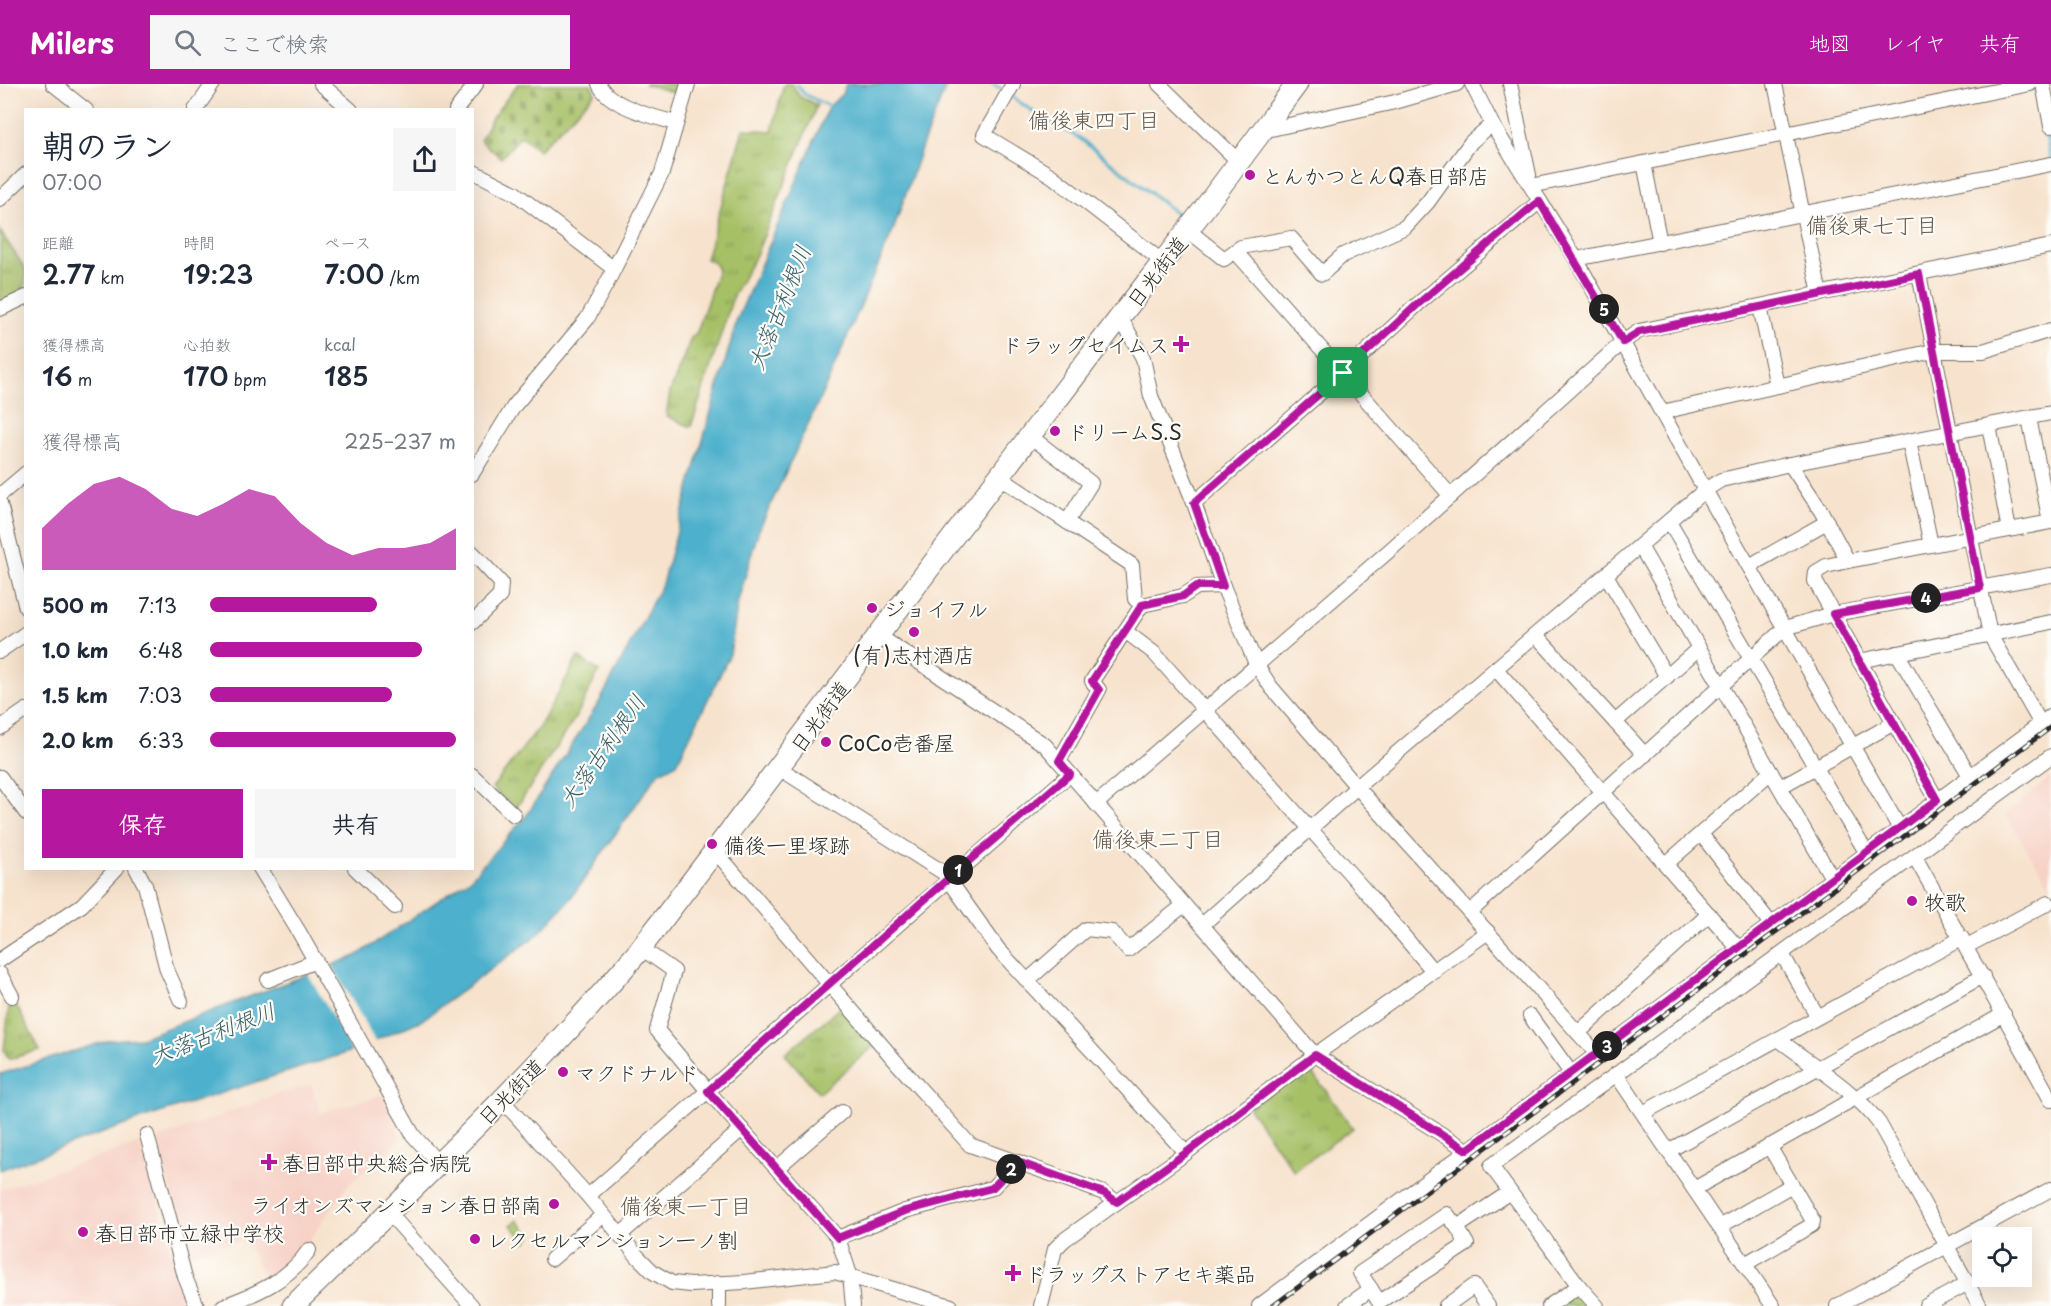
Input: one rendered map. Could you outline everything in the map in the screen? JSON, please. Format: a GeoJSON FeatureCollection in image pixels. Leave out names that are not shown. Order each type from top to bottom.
{"type":"FeatureCollection","features":[{"type":"Feature","properties":{"kind":"highway","name":"日光街道"},"geometry":{"type":"LineString","coordinates":[[293,1306],[390,1213],[554,1047],[641,948],[1193,224],[1262,131],[1288,87]]}},
{"type":"Feature","properties":{"kind":"street"},"geometry":{"type":"LineString","coordinates":[[53,84],[68,104]]}},
{"type":"Feature","properties":{"kind":"street"},"geometry":{"type":"LineString","coordinates":[[196,108],[212,84]]}},
{"type":"Feature","properties":{"kind":"street"},"geometry":{"type":"LineString","coordinates":[[321,84],[349,108]]}},
{"type":"Feature","properties":{"kind":"street"},"geometry":{"type":"LineString","coordinates":[[458,108],[476,84]]}},
{"type":"Feature","properties":{"kind":"street"},"geometry":{"type":"LineString","coordinates":[[599,84],[602,91],[622,105],[676,123]]}},
{"type":"Feature","properties":{"kind":"street"},"geometry":{"type":"LineString","coordinates":[[477,457],[514,406],[587,319],[662,173],[688,84]]}},
{"type":"Feature","properties":{"kind":"street"},"geometry":{"type":"LineString","coordinates":[[1159,84],[1239,162]]}},
{"type":"Feature","properties":{"kind":"street"},"geometry":{"type":"LineString","coordinates":[[1262,131],[1395,102],[1457,84]]}},
{"type":"Feature","properties":{"kind":"street"},"geometry":{"type":"LineString","coordinates":[[1472,84],[1492,124],[1623,342],[1705,490],[1899,827]]}},
{"type":"Feature","properties":{"kind":"street"},"geometry":{"type":"LineString","coordinates":[[1510,84],[1531,186]]}},
{"type":"Feature","properties":{"kind":"street"},"geometry":{"type":"LineString","coordinates":[[1775,84],[1820,294]]}},
{"type":"Feature","properties":{"kind":"street"},"geometry":{"type":"LineString","coordinates":[[1531,186],[2030,84]]}},
{"type":"Feature","properties":{"kind":"street"},"geometry":{"type":"LineString","coordinates":[[2043,84],[2051,126]]}},
{"type":"Feature","properties":{"kind":"street"},"geometry":{"type":"LineString","coordinates":[[1009,90],[984,135],[1052,176],[1163,262]]}},
{"type":"Feature","properties":{"kind":"street"},"geometry":{"type":"LineString","coordinates":[[1193,224],[1224,258],[1241,247],[1291,238],[1322,274],[1343,255],[1405,227],[1428,202],[1471,142],[1492,124]]}},
{"type":"Feature","properties":{"kind":"street"},"geometry":{"type":"LineString","coordinates":[[1644,163],[1660,243]]}},
{"type":"Feature","properties":{"kind":"street"},"geometry":{"type":"LineString","coordinates":[[1575,260],[2051,164]]}},
{"type":"Feature","properties":{"kind":"street"},"geometry":{"type":"LineString","coordinates":[[474,172],[515,193],[614,269]]}},
{"type":"Feature","properties":{"kind":"street"},"geometry":{"type":"LineString","coordinates":[[3,191],[24,175]]}},
{"type":"Feature","properties":{"kind":"street"},"geometry":{"type":"LineString","coordinates":[[1194,503],[1418,304],[1539,201]]}},
{"type":"Feature","properties":{"kind":"street"},"geometry":{"type":"LineString","coordinates":[[1096,804],[1451,496],[1623,342],[1639,332],[2051,246]]}},
{"type":"Feature","properties":{"kind":"street"},"geometry":{"type":"LineString","coordinates":[[1235,251],[1451,496]]}},
{"type":"Feature","properties":{"kind":"street"},"geometry":{"type":"LineString","coordinates":[[1259,1306],[1899,827],[2046,720],[1990,635],[1919,274]]}},
{"type":"Feature","properties":{"kind":"street"},"geometry":{"type":"LineString","coordinates":[[0,309],[24,298]]}},
{"type":"Feature","properties":{"kind":"street"},"geometry":{"type":"LineString","coordinates":[[1760,306],[1777,386]]}},
{"type":"Feature","properties":{"kind":"street"},"geometry":{"type":"LineString","coordinates":[[1120,317],[1143,358],[1151,396],[1194,503],[1223,586],[1256,664],[1271,687],[1357,787],[1597,1054]]}},
{"type":"Feature","properties":{"kind":"street"},"geometry":{"type":"LineString","coordinates":[[1662,412],[1933,351],[1983,351],[2051,330]]}},
{"type":"Feature","properties":{"kind":"street"},"geometry":{"type":"LineString","coordinates":[[1202,925],[1357,787],[1705,490],[1721,480],[1790,464],[2051,413]]}},
{"type":"Feature","properties":{"kind":"street"},"geometry":{"type":"LineString","coordinates":[[1937,800],[1815,581],[1816,572],[1826,566],[1848,561],[2050,522],[2029,418]]}},
{"type":"Feature","properties":{"kind":"street"},"geometry":{"type":"LineString","coordinates":[[1989,426],[2009,530]]}},
{"type":"Feature","properties":{"kind":"street"},"geometry":{"type":"LineString","coordinates":[[1030,436],[1091,483],[1067,522]]}},
{"type":"Feature","properties":{"kind":"street"},"geometry":{"type":"LineString","coordinates":[[1910,441],[1931,545]]}},
{"type":"Feature","properties":{"kind":"street"},"geometry":{"type":"LineString","coordinates":[[1790,464],[1827,522],[1848,561]]}},
{"type":"Feature","properties":{"kind":"street"},"geometry":{"type":"LineString","coordinates":[[0,495],[24,476]]}},
{"type":"Feature","properties":{"kind":"street"},"geometry":{"type":"LineString","coordinates":[[999,477],[1132,566],[1135,599],[1142,605]]}},
{"type":"Feature","properties":{"kind":"street"},"geometry":{"type":"LineString","coordinates":[[0,504],[24,600]]}},
{"type":"Feature","properties":{"kind":"street"},"geometry":{"type":"LineString","coordinates":[[1669,521],[1866,852]]}},
{"type":"Feature","properties":{"kind":"street"},"geometry":{"type":"LineString","coordinates":[[1749,566],[1827,522]]}},
{"type":"Feature","properties":{"kind":"street"},"geometry":{"type":"LineString","coordinates":[[1640,546],[1832,878]]}},
{"type":"Feature","properties":{"kind":"street"},"geometry":{"type":"LineString","coordinates":[[474,554],[501,583],[500,596],[474,621]]}},
{"type":"Feature","properties":{"kind":"street"},"geometry":{"type":"LineString","coordinates":[[1470,912],[1785,628],[1833,614],[2051,574]]}},
{"type":"Feature","properties":{"kind":"street"},"geometry":{"type":"LineString","coordinates":[[1606,575],[1667,677]]}},
{"type":"Feature","properties":{"kind":"street"},"geometry":{"type":"LineString","coordinates":[[1059,761],[1099,690],[1092,681],[1142,605],[1183,596],[1197,586],[1223,586]]}},
{"type":"Feature","properties":{"kind":"street"},"geometry":{"type":"LineString","coordinates":[[1859,661],[2051,622]]}},
{"type":"Feature","properties":{"kind":"street"},"geometry":{"type":"LineString","coordinates":[[1125,631],[1154,653],[1311,829],[1434,972]]}},
{"type":"Feature","properties":{"kind":"street"},"geometry":{"type":"LineString","coordinates":[[0,651],[24,634]]}},
{"type":"Feature","properties":{"kind":"street"},"geometry":{"type":"LineString","coordinates":[[1536,635],[1645,755]]}},
{"type":"Feature","properties":{"kind":"street"},"geometry":{"type":"LineString","coordinates":[[879,636],[1045,746],[1315,1055],[1467,1150]]}},
{"type":"Feature","properties":{"kind":"street"},"geometry":{"type":"LineString","coordinates":[[1615,722],[1699,648]]}},
{"type":"Feature","properties":{"kind":"street"},"geometry":{"type":"LineString","coordinates":[[1897,653],[1970,776]]}},
{"type":"Feature","properties":{"kind":"street"},"geometry":{"type":"LineString","coordinates":[[1496,669],[1738,948]]}},
{"type":"Feature","properties":{"kind":"street"},"geometry":{"type":"LineString","coordinates":[[0,728],[24,711]]}},
{"type":"Feature","properties":{"kind":"street"},"geometry":{"type":"LineString","coordinates":[[1780,787],[1894,723]]}},
{"type":"Feature","properties":{"kind":"street"},"geometry":{"type":"LineString","coordinates":[[1597,1306],[1579,1286],[1491,1166],[2051,756]]}},
{"type":"Feature","properties":{"kind":"street"},"geometry":{"type":"LineString","coordinates":[[779,768],[944,873],[998,949],[1186,1153]]}},
{"type":"Feature","properties":{"kind":"street"},"geometry":{"type":"LineString","coordinates":[[1666,864],[1771,772]]}},
{"type":"Feature","properties":{"kind":"street"},"geometry":{"type":"LineString","coordinates":[[588,1196],[1070,774]]}},
{"type":"Feature","properties":{"kind":"street"},"geometry":{"type":"LineString","coordinates":[[0,777],[24,810]]}},
{"type":"Feature","properties":{"kind":"street"},"geometry":{"type":"LineString","coordinates":[[474,777],[514,815]]}},
{"type":"Feature","properties":{"kind":"street"},"geometry":{"type":"LineString","coordinates":[[1701,834],[1771,924]]}},
{"type":"Feature","properties":{"kind":"street"},"geometry":{"type":"LineString","coordinates":[[716,852],[970,1145],[1104,1193],[1117,1202]]}},
{"type":"Feature","properties":{"kind":"street"},"geometry":{"type":"LineString","coordinates":[[1915,857],[2051,1100]]}},
{"type":"Feature","properties":{"kind":"street"},"geometry":{"type":"LineString","coordinates":[[0,960],[82,905],[115,870]]}},
{"type":"Feature","properties":{"kind":"street"},"geometry":{"type":"LineString","coordinates":[[137,870],[145,885],[167,970],[181,1001]]}},
{"type":"Feature","properties":{"kind":"street"},"geometry":{"type":"LineString","coordinates":[[261,870],[316,961],[413,1135],[438,1163]]}},
{"type":"Feature","properties":{"kind":"street"},"geometry":{"type":"LineString","coordinates":[[357,870],[395,907]]}},
{"type":"Feature","properties":{"kind":"street"},"geometry":{"type":"LineString","coordinates":[[1643,1113],[1818,1017],[2048,903]]}},
{"type":"Feature","properties":{"kind":"street"},"geometry":{"type":"LineString","coordinates":[[1028,980],[1086,929],[1112,932],[1128,950],[1184,905]]}},
{"type":"Feature","properties":{"kind":"street"},"geometry":{"type":"LineString","coordinates":[[1578,1033],[1709,914]]}},
{"type":"Feature","properties":{"kind":"street"},"geometry":{"type":"LineString","coordinates":[[1041,1306],[1055,1249],[1064,1240],[1186,1153],[1315,1055],[1488,933]]}},
{"type":"Feature","properties":{"kind":"street"},"geometry":{"type":"LineString","coordinates":[[641,948],[674,971],[657,1030],[838,1238],[850,1275],[853,1306]]}},
{"type":"Feature","properties":{"kind":"street"},"geometry":{"type":"LineString","coordinates":[[1782,954],[1818,1017]]}},
{"type":"Feature","properties":{"kind":"street"},"geometry":{"type":"LineString","coordinates":[[268,980],[316,961]]}},
{"type":"Feature","properties":{"kind":"street"},"geometry":{"type":"LineString","coordinates":[[0,974],[12,996]]}},
{"type":"Feature","properties":{"kind":"street"},"geometry":{"type":"LineString","coordinates":[[1668,1151],[1983,976]]}},
{"type":"Feature","properties":{"kind":"street"},"geometry":{"type":"LineString","coordinates":[[1694,1189],[2004,1014]]}},
{"type":"Feature","properties":{"kind":"street"},"geometry":{"type":"LineString","coordinates":[[1530,1016],[1571,1073]]}},
{"type":"Feature","properties":{"kind":"street"},"geometry":{"type":"LineString","coordinates":[[1778,1039],[1856,1098],[1879,1123],[1980,1306]]}},
{"type":"Feature","properties":{"kind":"street"},"geometry":{"type":"LineString","coordinates":[[1616,1074],[1773,1306]]}},
{"type":"Feature","properties":{"kind":"street"},"geometry":{"type":"LineString","coordinates":[[501,1100],[653,1272],[672,1283],[691,1285],[835,1272],[951,1306]]}},
{"type":"Feature","properties":{"kind":"street"},"geometry":{"type":"LineString","coordinates":[[777,1168],[842,1112]]}},
{"type":"Feature","properties":{"kind":"street"},"geometry":{"type":"LineString","coordinates":[[620,1235],[742,1129]]}},
{"type":"Feature","properties":{"kind":"street"},"geometry":{"type":"LineString","coordinates":[[147,1136],[185,1277],[197,1306]]}},
{"type":"Feature","properties":{"kind":"street"},"geometry":{"type":"LineString","coordinates":[[1745,1264],[1812,1226],[1813,1221],[1769,1146]]}},
{"type":"Feature","properties":{"kind":"street"},"geometry":{"type":"LineString","coordinates":[[838,1238],[905,1211],[992,1188],[1018,1162]]}},
{"type":"Feature","properties":{"kind":"street"},"geometry":{"type":"LineString","coordinates":[[1719,1227],[1792,1185]]}},
{"type":"Feature","properties":{"kind":"street"},"geometry":{"type":"LineString","coordinates":[[1837,1306],[2051,1189]]}},
{"type":"Feature","properties":{"kind":"street"},"geometry":{"type":"LineString","coordinates":[[1457,1227],[1510,1192]]}},
{"type":"Feature","properties":{"kind":"street"},"geometry":{"type":"LineString","coordinates":[[390,1213],[472,1306]]}},
{"type":"Feature","properties":{"kind":"street"},"geometry":{"type":"LineString","coordinates":[[1447,1214],[1467,1244],[1380,1302],[1371,1289],[1360,1273],[1447,1214]]}},
{"type":"Feature","properties":{"kind":"street"},"geometry":{"type":"LineString","coordinates":[[552,1259],[603,1215]]}},
{"type":"Feature","properties":{"kind":"street"},"geometry":{"type":"LineString","coordinates":[[223,1306],[270,1286],[300,1263],[309,1250]]}},
{"type":"Feature","properties":{"kind":"street"},"geometry":{"type":"LineString","coordinates":[[719,1283],[719,1306]]}},
{"type":"Feature","properties":{"kind":"street"},"geometry":{"type":"LineString","coordinates":[[1926,1306],[1968,1283]]}},
{"type":"Feature","properties":{"kind":"street"},"geometry":{"type":"LineString","coordinates":[[1446,1306],[1474,1286],[1488,1306]]}},
{"type":"Feature","properties":{"kind":"street"},"geometry":{"type":"LineString","coordinates":[[1549,1306],[1579,1286]]}},
{"type":"Feature","properties":{"kind":"street"},"geometry":{"type":"LineString","coordinates":[[1347,1306],[1371,1289]]}},
{"type":"Feature","properties":{"kind":"shaded area"},"geometry":{"type":"Polygon","coordinates":[[[2051,777],[2051,887],[2005,814],[2051,777]]]}},
{"type":"Feature","properties":{"kind":"shaded area","name":"春日部中央総合病院"},"geometry":{"type":"Polygon","coordinates":[[[311,1085],[321,1113],[382,1095],[401,1138],[347,1186],[294,1263],[270,1285],[243,1239],[188,1256],[158,1139],[281,1093],[311,1085]]]}},
{"type":"Feature","properties":{"kind":"shaded area","name":"春日部市立緑中学校"},"geometry":{"type":"Polygon","coordinates":[[[140,1143],[178,1275],[193,1306],[0,1306],[0,1190],[140,1143]]]}},
{"type":"Feature","properties":{"kind":"green space"},"geometry":{"type":"Polygon","coordinates":[[[518,84],[591,84],[595,93],[539,150],[521,136],[501,158],[480,140],[492,118],[518,84]]]}},
{"type":"Feature","properties":{"kind":"green space"},"geometry":{"type":"Polygon","coordinates":[[[644,84],[679,84],[676,93],[644,84]]]}},
{"type":"Feature","properties":{"kind":"green space"},"geometry":{"type":"Polygon","coordinates":[[[784,84],[792,84],[800,97],[817,105],[756,255],[734,294],[691,427],[666,416],[670,392],[691,338],[697,332],[718,269],[713,262],[706,259],[743,129],[772,131],[784,84]]]}},
{"type":"Feature","properties":{"kind":"green space"},"geometry":{"type":"Polygon","coordinates":[[[0,231],[24,267],[24,291],[0,303],[0,231]]]}},
{"type":"Feature","properties":{"kind":"green space"},"geometry":{"type":"Polygon","coordinates":[[[578,657],[599,671],[577,715],[515,810],[492,788],[540,726],[578,657]]]}},
{"type":"Feature","properties":{"kind":"green space"},"geometry":{"type":"Polygon","coordinates":[[[842,1006],[875,1045],[819,1093],[785,1054],[842,1006]]]}},
{"type":"Feature","properties":{"kind":"green space"},"geometry":{"type":"Polygon","coordinates":[[[9,1007],[17,1007],[40,1050],[9,1059],[4,1050],[9,1007]]]}},
{"type":"Feature","properties":{"kind":"green space"},"geometry":{"type":"Polygon","coordinates":[[[1307,1065],[1353,1128],[1294,1171],[1249,1108],[1307,1065]]]}},
{"type":"Feature","properties":{"kind":"green space"},"geometry":{"type":"Polygon","coordinates":[[[517,1220],[531,1236],[526,1242],[511,1225],[517,1220]]]}},
{"type":"Feature","properties":{"kind":"green space"},"geometry":{"type":"Polygon","coordinates":[[[1577,1292],[1587,1306],[1557,1306],[1577,1292]]]}},
{"type":"Feature","properties":{"kind":"water","name":"大落古利根川"},"geometry":{"type":"Polygon","coordinates":[[[846,84],[947,84],[922,146],[894,228],[830,377],[758,532],[738,601],[730,654],[677,763],[658,773],[568,902],[537,935],[422,1020],[346,1053],[150,1116],[0,1170],[0,1074],[110,1040],[141,1038],[356,956],[471,878],[527,815],[600,701],[662,584],[737,320],[828,108],[843,93],[846,84]]]}},
{"type":"Feature","properties":{"kind":"pier"},"geometry":{"type":"Polygon","coordinates":[[[331,963],[376,1043],[353,1053],[307,972],[331,963]]]}},
{"type":"Feature","properties":{"kind":"waterway"},"geometry":{"type":"LineString","coordinates":[[797,84],[804,94],[832,108]]}},
{"type":"Feature","properties":{"kind":"waterway"},"geometry":{"type":"LineString","coordinates":[[993,84],[1004,91]]}},
{"type":"Feature","properties":{"kind":"waterway"},"geometry":{"type":"LineString","coordinates":[[2035,85],[2051,159]]}},
{"type":"Feature","properties":{"kind":"waterway"},"geometry":{"type":"LineString","coordinates":[[1012,97],[1048,122],[1078,137],[1184,219]]}},
{"type":"Feature","properties":{"kind":"railway"},"geometry":{"type":"LineString","coordinates":[[1273,1306],[2051,727]]}},
{"type":"Feature","properties":{"kind":"place","name":"とんかつとんQ春日部店"},"geometry":{"type":"Point","coordinates":[1250,175]}},
{"type":"Feature","properties":{"kind":"place","name":"ドラッグセイムス"},"geometry":{"type":"Point","coordinates":[1181,344]}},
{"type":"Feature","properties":{"kind":"place","name":"ドリームS.S"},"geometry":{"type":"Point","coordinates":[1055,431]}},
{"type":"Feature","properties":{"kind":"place","name":"ジョイフル"},"geometry":{"type":"Point","coordinates":[872,608]}},
{"type":"Feature","properties":{"kind":"place","name":"(有)志村酒店"},"geometry":{"type":"Point","coordinates":[914,632]}},
{"type":"Feature","properties":{"kind":"place","name":"CoCo壱番屋"},"geometry":{"type":"Point","coordinates":[826,742]}},
{"type":"Feature","properties":{"kind":"place","name":"備後一里塚跡"},"geometry":{"type":"Point","coordinates":[712,844]}},
{"type":"Feature","properties":{"kind":"place","name":"牧歌"},"geometry":{"type":"Point","coordinates":[1912,901]}},
{"type":"Feature","properties":{"kind":"place","name":"マクドナルド"},"geometry":{"type":"Point","coordinates":[563,1072]}},
{"type":"Feature","properties":{"kind":"place","name":"春日部中央総合病院"},"geometry":{"type":"Point","coordinates":[269,1162]}},
{"type":"Feature","properties":{"kind":"place","name":"ライオンズマンション春日部南"},"geometry":{"type":"Point","coordinates":[554,1204]}},
{"type":"Feature","properties":{"kind":"place","name":"春日部市立緑中学校"},"geometry":{"type":"Point","coordinates":[83,1232]}},
{"type":"Feature","properties":{"kind":"place","name":"レクセルマンション一ノ割"},"geometry":{"type":"Point","coordinates":[475,1239]}},
{"type":"Feature","properties":{"kind":"place","name":"ドラッグストアセキ薬品"},"geometry":{"type":"Point","coordinates":[1013,1273]}},
{"type":"Feature","properties":{"kind":"district","name":"備後東四丁目"},"geometry":{"type":"Point","coordinates":[1094,118]}},
{"type":"Feature","properties":{"kind":"district","name":"備後東七丁目"},"geometry":{"type":"Point","coordinates":[1872,223]}},
{"type":"Feature","properties":{"kind":"district","name":"備後東二丁目"},"geometry":{"type":"Point","coordinates":[1158,837]}},
{"type":"Feature","properties":{"kind":"district","name":"備後東一丁目"},"geometry":{"type":"Point","coordinates":[686,1204]}},
{"type":"Feature","properties":{"kind":"route"},"geometry":{"type":"LineString","coordinates":[[1539,201],[1623,342],[1639,332],[1919,274],[1980,588],[1833,614],[1937,800],[1467,1150],[1315,1055],[1117,1202],[1104,1193],[1018,1162],[992,1188],[905,1211],[838,1238],[708,1091],[1070,774],[1059,761],[1099,690],[1092,681],[1142,605],[1183,596],[1197,586],[1223,586],[1194,503],[1343,373],[1418,304],[1539,201]]}}]}
